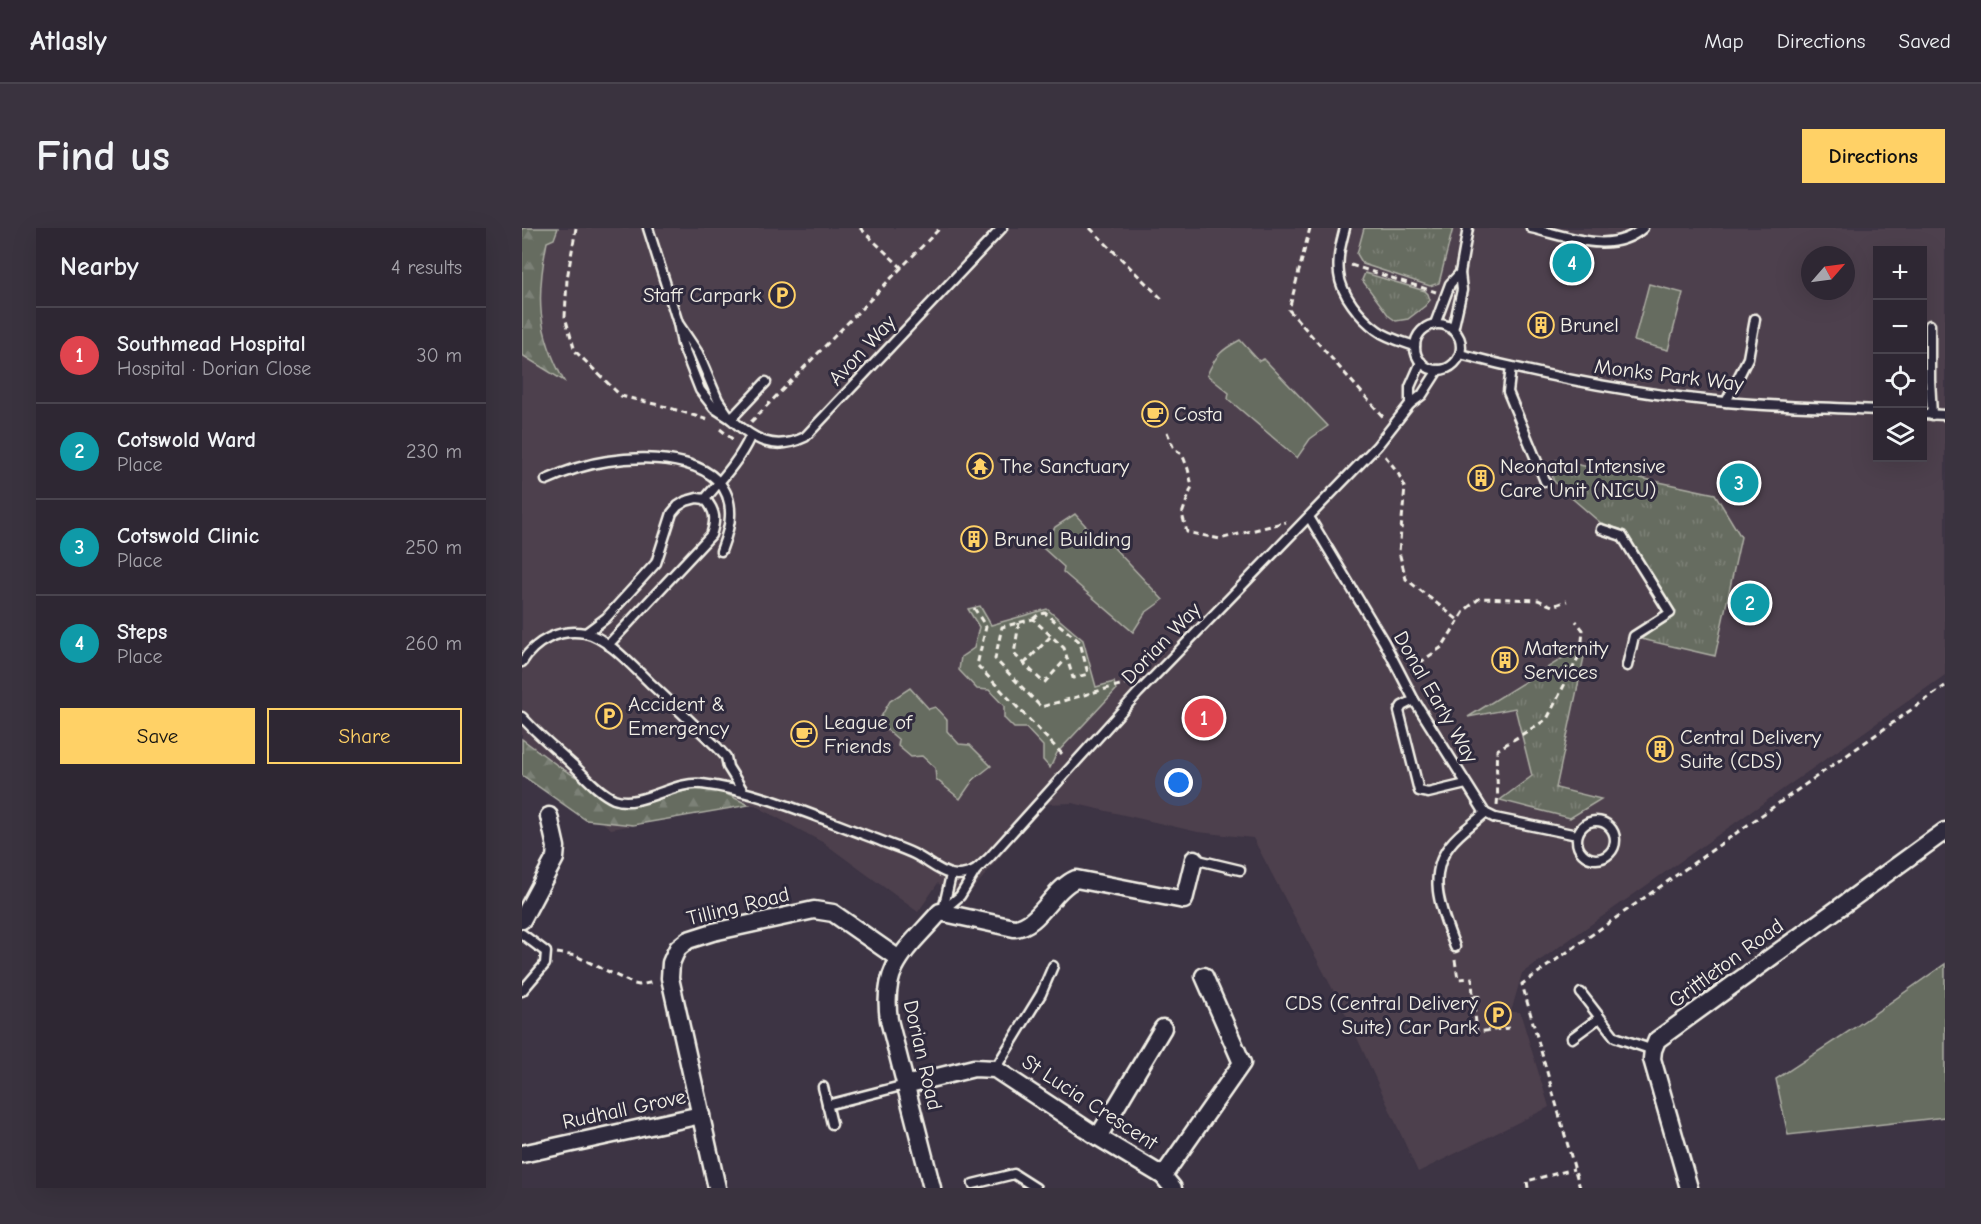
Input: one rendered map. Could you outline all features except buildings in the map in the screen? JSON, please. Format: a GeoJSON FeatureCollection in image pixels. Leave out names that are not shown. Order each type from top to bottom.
{"type":"FeatureCollection","features":[{"type":"Feature","properties":{"kind":"street"},"geometry":{"type":"LineString","coordinates":[[522,920],[555,858],[556,847],[549,816]]}},
{"type":"Feature","properties":{"kind":"street","name":"Grittleton Road"},"geometry":{"type":"LineString","coordinates":[[1653,1050],[1657,1040],[1945,831]]}},
{"type":"Feature","properties":{"kind":"street"},"geometry":{"type":"LineString","coordinates":[[941,911],[1020,928],[1033,920],[1064,885],[1076,879],[1184,900],[1194,859]]}},
{"type":"Feature","properties":{"kind":"street","name":"Tilling Road"},"geometry":{"type":"LineString","coordinates":[[717,1188],[670,978],[671,963],[678,948],[688,940],[712,932],[814,910],[833,914],[899,959]]}},
{"type":"Feature","properties":{"kind":"street","name":"Dorian Road"},"geometry":{"type":"LineString","coordinates":[[932,1188],[886,1001],[891,974],[899,959],[941,911]]}},
{"type":"Feature","properties":{"kind":"street"},"geometry":{"type":"LineString","coordinates":[[1168,1182],[1242,1063],[1204,976]]}},
{"type":"Feature","properties":{"kind":"street"},"geometry":{"type":"LineString","coordinates":[[1098,1137],[1163,1028]]}},
{"type":"Feature","properties":{"kind":"street"},"geometry":{"type":"LineString","coordinates":[[1653,1050],[1652,1059],[1689,1188]]}},
{"type":"Feature","properties":{"kind":"street","name":"St Lucia Crescent"},"geometry":{"type":"LineString","coordinates":[[905,1085],[974,1068],[995,1069],[1168,1182]]}},
{"type":"Feature","properties":{"kind":"street","name":"Rudhall Grove"},"geometry":{"type":"LineString","coordinates":[[522,1154],[701,1115]]}},
{"type":"Feature","properties":{"kind":"lane","name":"Avon Way"},"geometry":{"type":"LineString","coordinates":[[648,228],[678,323],[682,344],[700,390],[714,408],[747,433],[780,444],[794,442],[805,437],[1002,228]]}},
{"type":"Feature","properties":{"kind":"lane"},"geometry":{"type":"LineString","coordinates":[[1345,228],[1339,261],[1340,282],[1366,320],[1382,333],[1416,346]]}},
{"type":"Feature","properties":{"kind":"lane"},"geometry":{"type":"LineString","coordinates":[[1454,330],[1462,290],[1460,273],[1468,228]]}},
{"type":"Feature","properties":{"kind":"lane"},"geometry":{"type":"LineString","coordinates":[[1532,228],[1600,244],[1619,241],[1642,228]]}},
{"type":"Feature","properties":{"kind":"lane"},"geometry":{"type":"LineString","coordinates":[[1435,324],[1450,284],[1460,273]]}},
{"type":"Feature","properties":{"kind":"lane"},"geometry":{"type":"LineString","coordinates":[[1726,402],[1748,358],[1755,319]]}},
{"type":"Feature","properties":{"kind":"lane","name":"Avon Way"},"geometry":{"type":"LineString","coordinates":[[678,323],[698,353],[718,400],[731,419]]}},
{"type":"Feature","properties":{"kind":"lane"},"geometry":{"type":"LineString","coordinates":[[1435,324],[1454,330],[1461,343],[1460,354],[1452,365],[1438,370],[1421,362],[1416,346],[1417,339],[1424,329],[1435,324]]}},
{"type":"Feature","properties":{"kind":"lane"},"geometry":{"type":"LineString","coordinates":[[1930,325],[1932,415]]}},
{"type":"Feature","properties":{"kind":"lane","name":"Monks Park Way"},"geometry":{"type":"LineString","coordinates":[[1460,354],[1511,367],[1625,389],[1726,402],[1873,410]]}},
{"type":"Feature","properties":{"kind":"lane","name":"Dorian Way"},"geometry":{"type":"LineString","coordinates":[[1410,404],[1410,387],[1421,362]]}},
{"type":"Feature","properties":{"kind":"lane"},"geometry":{"type":"LineString","coordinates":[[1511,367],[1508,392],[1545,481]]}},
{"type":"Feature","properties":{"kind":"lane","name":"Dorian Way"},"geometry":{"type":"LineString","coordinates":[[941,911],[960,896],[976,870],[1138,693],[1377,446],[1410,404],[1422,395],[1438,370]]}},
{"type":"Feature","properties":{"kind":"lane"},"geometry":{"type":"LineString","coordinates":[[731,419],[766,382]]}},
{"type":"Feature","properties":{"kind":"lane"},"geometry":{"type":"LineString","coordinates":[[1927,414],[1945,415]]}},
{"type":"Feature","properties":{"kind":"lane"},"geometry":{"type":"LineString","coordinates":[[705,499],[732,468],[744,450],[747,433]]}},
{"type":"Feature","properties":{"kind":"lane"},"geometry":{"type":"LineString","coordinates":[[546,480],[579,467],[608,460],[655,458],[699,467],[719,482],[727,497],[731,514],[728,532],[721,551]]}},
{"type":"Feature","properties":{"kind":"lane"},"geometry":{"type":"LineString","coordinates":[[586,633],[606,618],[656,563],[669,521],[678,506],[697,498],[705,499],[715,514],[716,522],[711,535],[608,645]]}},
{"type":"Feature","properties":{"kind":"lane","name":"Donal Early Way"},"geometry":{"type":"LineString","coordinates":[[1309,517],[1384,642],[1414,700],[1485,813]]}},
{"type":"Feature","properties":{"kind":"lane"},"geometry":{"type":"LineString","coordinates":[[1601,530],[1622,536],[1670,613],[1634,636],[1627,666]]}},
{"type":"Feature","properties":{"kind":"lane"},"geometry":{"type":"LineString","coordinates":[[522,662],[540,642],[555,635],[570,632],[586,633],[608,645],[717,747],[726,757],[728,767],[743,791]]}},
{"type":"Feature","properties":{"kind":"lane"},"geometry":{"type":"LineString","coordinates":[[1414,700],[1402,706],[1399,711],[1419,791],[1428,793],[1466,784]]}},
{"type":"Feature","properties":{"kind":"lane"},"geometry":{"type":"LineString","coordinates":[[522,717],[599,789],[614,799],[627,801],[640,799],[699,783],[743,791],[912,853],[944,873],[965,875],[976,870]]}},
{"type":"Feature","properties":{"kind":"lane"},"geometry":{"type":"LineString","coordinates":[[1455,947],[1437,891],[1437,869],[1450,844],[1485,813],[1495,818],[1577,835]]}},
{"type":"Feature","properties":{"kind":"lane"},"geometry":{"type":"LineString","coordinates":[[1601,822],[1612,831],[1615,843],[1605,857],[1591,859],[1582,854],[1578,846],[1577,835],[1587,824],[1601,822]]}},
{"type":"Feature","properties":{"kind":"lane"},"geometry":{"type":"LineString","coordinates":[[1194,859],[1240,870]]}},
{"type":"Feature","properties":{"kind":"lane"},"geometry":{"type":"LineString","coordinates":[[941,911],[951,875]]}},
{"type":"Feature","properties":{"kind":"lane"},"geometry":{"type":"LineString","coordinates":[[522,934],[546,952],[545,964],[522,991]]}},
{"type":"Feature","properties":{"kind":"lane"},"geometry":{"type":"LineString","coordinates":[[995,1069],[1041,994],[1053,966]]}},
{"type":"Feature","properties":{"kind":"lane"},"geometry":{"type":"LineString","coordinates":[[1581,993],[1615,1037],[1653,1050]]}},
{"type":"Feature","properties":{"kind":"lane"},"geometry":{"type":"LineString","coordinates":[[1572,1038],[1599,1018]]}},
{"type":"Feature","properties":{"kind":"lane"},"geometry":{"type":"LineString","coordinates":[[827,1105],[905,1085]]}},
{"type":"Feature","properties":{"kind":"lane"},"geometry":{"type":"LineString","coordinates":[[823,1087],[832,1124]]}},
{"type":"Feature","properties":{"kind":"lane"},"geometry":{"type":"LineString","coordinates":[[973,1184],[1014,1174],[1036,1188]]}},
{"type":"Feature","properties":{"kind":"path"},"geometry":{"type":"LineString","coordinates":[[576,228],[567,279],[565,317],[575,351],[621,396],[711,421]]}},
{"type":"Feature","properties":{"kind":"path"},"geometry":{"type":"LineString","coordinates":[[860,228],[902,268]]}},
{"type":"Feature","properties":{"kind":"path"},"geometry":{"type":"LineString","coordinates":[[734,441],[747,433],[940,228]]}},
{"type":"Feature","properties":{"kind":"path"},"geometry":{"type":"LineString","coordinates":[[1090,228],[1163,300]]}},
{"type":"Feature","properties":{"kind":"path"},"geometry":{"type":"LineString","coordinates":[[1310,228],[1289,310],[1393,427]]}},
{"type":"Feature","properties":{"kind":"path"},"geometry":{"type":"LineString","coordinates":[[1339,261],[1446,296]]}},
{"type":"Feature","properties":{"kind":"path"},"geometry":{"type":"LineString","coordinates":[[719,427],[744,450]]}},
{"type":"Feature","properties":{"kind":"path"},"geometry":{"type":"LineString","coordinates":[[1167,432],[1174,449],[1182,454],[1188,469],[1191,486],[1182,514],[1187,532],[1220,539],[1288,522],[1296,530]]}},
{"type":"Feature","properties":{"kind":"path"},"geometry":{"type":"LineString","coordinates":[[1377,446],[1397,471],[1405,487],[1400,552],[1406,579],[1458,620]]}},
{"type":"Feature","properties":{"kind":"path"},"geometry":{"type":"LineString","coordinates":[[1401,675],[1442,647],[1465,610],[1480,598],[1538,600],[1552,606],[1567,601]]}},
{"type":"Feature","properties":{"kind":"path"},"geometry":{"type":"LineString","coordinates":[[974,608],[986,627],[977,665],[1072,765]]}},
{"type":"Feature","properties":{"kind":"path"},"geometry":{"type":"LineString","coordinates":[[1033,620],[1064,648],[1073,678],[1088,674],[1080,642],[1045,613],[1033,620],[1002,627],[995,659],[1041,706],[1127,683],[1138,693]]}},
{"type":"Feature","properties":{"kind":"path"},"geometry":{"type":"LineString","coordinates":[[1495,818],[1499,789],[1497,750],[1547,719],[1581,652],[1582,630],[1576,621]]}},
{"type":"Feature","properties":{"kind":"path"},"geometry":{"type":"LineString","coordinates":[[1019,623],[1014,654],[1044,682],[1067,658]]}},
{"type":"Feature","properties":{"kind":"path"},"geometry":{"type":"LineString","coordinates":[[1024,664],[1051,636]]}},
{"type":"Feature","properties":{"kind":"path"},"geometry":{"type":"LineString","coordinates":[[1580,1188],[1522,984],[1945,686]]}},
{"type":"Feature","properties":{"kind":"path"},"geometry":{"type":"LineString","coordinates":[[546,952],[576,956],[634,984],[639,985],[670,978]]}},
{"type":"Feature","properties":{"kind":"path"},"geometry":{"type":"LineString","coordinates":[[1457,967],[1458,979],[1472,978],[1477,1032],[1509,1028]]}},
{"type":"Feature","properties":{"kind":"path"},"geometry":{"type":"LineString","coordinates":[[1473,996],[1484,997]]}},
{"type":"Feature","properties":{"kind":"path"},"geometry":{"type":"LineString","coordinates":[[1528,1188],[1527,1181],[1574,1169]]}},
{"type":"Feature","properties":{"kind":"shaded area"},"geometry":{"type":"Polygon","coordinates":[[[522,228],[1945,228],[1945,675],[1522,973],[1511,1012],[1520,1012],[1549,1107],[1418,1172],[1350,1022],[1253,838],[1198,832],[1072,803],[1045,804],[962,902],[938,883],[918,912],[824,843],[754,805],[611,829],[522,760],[522,228]]]}},
{"type":"Feature","properties":{"kind":"green space"},"geometry":{"type":"Polygon","coordinates":[[[522,228],[558,228],[554,239],[547,242],[540,297],[548,346],[564,381],[522,355],[522,228]]]}},
{"type":"Feature","properties":{"kind":"green space"},"geometry":{"type":"Polygon","coordinates":[[[1364,228],[1453,228],[1439,283],[1430,286],[1363,264],[1357,254],[1364,228]]]}},
{"type":"Feature","properties":{"kind":"green space"},"geometry":{"type":"Polygon","coordinates":[[[1365,273],[1425,291],[1430,300],[1408,319],[1396,321],[1389,316],[1362,280],[1365,273]]]}},
{"type":"Feature","properties":{"kind":"green space"},"geometry":{"type":"Polygon","coordinates":[[[1649,284],[1683,293],[1668,350],[1634,341],[1649,284]]]}},
{"type":"Feature","properties":{"kind":"green space"},"geometry":{"type":"Polygon","coordinates":[[[1240,340],[1259,361],[1264,359],[1328,426],[1310,439],[1297,458],[1228,399],[1229,393],[1207,375],[1220,354],[1240,340]]]}},
{"type":"Feature","properties":{"kind":"green space"},"geometry":{"type":"Polygon","coordinates":[[[1556,460],[1715,494],[1741,537],[1715,656],[1641,639],[1648,634],[1646,629],[1674,611],[1620,529],[1602,524],[1553,480],[1552,470],[1556,460]]]}},
{"type":"Feature","properties":{"kind":"green space"},"geometry":{"type":"Polygon","coordinates":[[[1075,514],[1094,535],[1100,533],[1163,600],[1145,613],[1133,632],[1063,572],[1064,567],[1043,548],[1055,527],[1075,514]]]}},
{"type":"Feature","properties":{"kind":"green space"},"geometry":{"type":"Polygon","coordinates":[[[980,606],[991,625],[1047,609],[1083,640],[1096,687],[1114,682],[1116,690],[1057,753],[1050,768],[1043,760],[1043,746],[1026,728],[1014,728],[1004,718],[1004,706],[989,690],[977,689],[959,670],[961,657],[974,648],[979,627],[968,609],[980,606]]]}},
{"type":"Feature","properties":{"kind":"green space"},"geometry":{"type":"Polygon","coordinates":[[[1587,643],[1556,788],[1601,799],[1570,818],[1500,800],[1532,776],[1515,708],[1468,717],[1587,643]]]}},
{"type":"Feature","properties":{"kind":"green space"},"geometry":{"type":"Polygon","coordinates":[[[910,688],[929,709],[935,707],[947,720],[947,731],[959,744],[970,745],[991,766],[973,780],[960,799],[936,779],[935,768],[922,756],[911,757],[898,746],[899,740],[878,722],[890,701],[910,688]]]}},
{"type":"Feature","properties":{"kind":"green space"},"geometry":{"type":"Polygon","coordinates":[[[522,739],[561,768],[623,805],[706,784],[749,805],[633,825],[586,820],[522,775],[522,739]]]}},
{"type":"Feature","properties":{"kind":"green space"},"geometry":{"type":"Polygon","coordinates":[[[1945,964],[1945,1117],[1788,1135],[1776,1079],[1945,964]]]}},
{"type":"Feature","properties":{"kind":"place","name":"Steps"},"geometry":{"type":"Point","coordinates":[1572,263]}},
{"type":"Feature","properties":{"kind":"place","name":"Staff Carpark"},"geometry":{"type":"Point","coordinates":[782,295]}},
{"type":"Feature","properties":{"kind":"place","name":"Brunel"},"geometry":{"type":"Point","coordinates":[1541,325]}},
{"type":"Feature","properties":{"kind":"place","name":"Costa"},"geometry":{"type":"Point","coordinates":[1155,414]}},
{"type":"Feature","properties":{"kind":"place","name":"The Sanctuary"},"geometry":{"type":"Point","coordinates":[980,466]}},
{"type":"Feature","properties":{"kind":"place","name":"Neonatal Intensive Care Unit (NICU)"},"geometry":{"type":"Point","coordinates":[1481,478]}},
{"type":"Feature","properties":{"kind":"place","name":"Cotswold Clinic"},"geometry":{"type":"Point","coordinates":[1739,483]}},
{"type":"Feature","properties":{"kind":"place","name":"Brunel Building"},"geometry":{"type":"Point","coordinates":[974,539]}},
{"type":"Feature","properties":{"kind":"place","name":"Cotswold Ward"},"geometry":{"type":"Point","coordinates":[1750,603]}},
{"type":"Feature","properties":{"kind":"place","name":"Maternity Services"},"geometry":{"type":"Point","coordinates":[1505,660]}},
{"type":"Feature","properties":{"kind":"place","name":"Accident & Emergency"},"geometry":{"type":"Point","coordinates":[609,716]}},
{"type":"Feature","properties":{"kind":"place","name":"Southmead Hospital"},"geometry":{"type":"Point","coordinates":[1204,718]}},
{"type":"Feature","properties":{"kind":"place","name":"League of Friends"},"geometry":{"type":"Point","coordinates":[804,734]}},
{"type":"Feature","properties":{"kind":"place","name":"Central Delivery Suite (CDS)"},"geometry":{"type":"Point","coordinates":[1660,749]}},
{"type":"Feature","properties":{"kind":"place","name":"CDS (Central Delivery Suite) Car Park"},"geometry":{"type":"Point","coordinates":[1498,1015]}}]}
